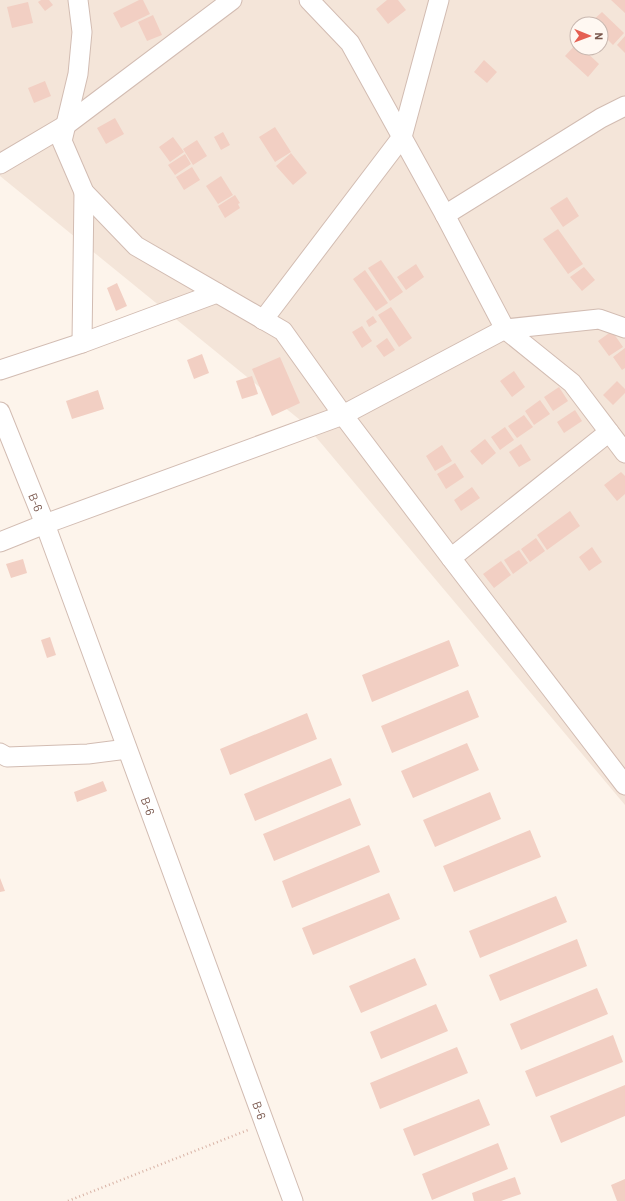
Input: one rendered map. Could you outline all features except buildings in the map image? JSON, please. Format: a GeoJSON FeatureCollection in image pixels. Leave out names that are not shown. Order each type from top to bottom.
{"type":"FeatureCollection","features":[{"type":"Feature","properties":{"kind":"street"},"geometry":{"type":"LineString","coordinates":[[78,0],[82,32],[78,74],[62,141],[84,192],[136,246],[283,331],[343,415],[625,785]]}},
{"type":"Feature","properties":{"kind":"street"},"geometry":{"type":"LineString","coordinates":[[0,164],[66,125],[232,0]]}},
{"type":"Feature","properties":{"kind":"street"},"geometry":{"type":"LineString","coordinates":[[309,0],[350,43],[445,215],[505,329],[572,383],[625,453]]}},
{"type":"Feature","properties":{"kind":"street"},"geometry":{"type":"LineString","coordinates":[[264,320],[402,137],[439,0]]}},
{"type":"Feature","properties":{"kind":"street"},"geometry":{"type":"LineString","coordinates":[[445,215],[601,118],[625,106]]}},
{"type":"Feature","properties":{"kind":"street"},"geometry":{"type":"LineString","coordinates":[[82,343],[84,192]]}},
{"type":"Feature","properties":{"kind":"street"},"geometry":{"type":"LineString","coordinates":[[0,370],[82,343],[217,293]]}},
{"type":"Feature","properties":{"kind":"street"},"geometry":{"type":"LineString","coordinates":[[0,542],[45,524],[343,415],[505,329],[599,320],[625,328]]}},
{"type":"Feature","properties":{"kind":"street","name":"B-6"},"geometry":{"type":"LineString","coordinates":[[0,412],[45,524],[294,1201]]}},
{"type":"Feature","properties":{"kind":"street"},"geometry":{"type":"LineString","coordinates":[[451,558],[609,432]]}},
{"type":"Feature","properties":{"kind":"street"},"geometry":{"type":"LineString","coordinates":[[0,753],[7,757],[88,754],[128,749]]}},
{"type":"Feature","properties":{"kind":"path"},"geometry":{"type":"LineString","coordinates":[[68,1201],[265,1124]]}},
{"type":"Feature","properties":{"kind":"shaded area"},"geometry":{"type":"Polygon","coordinates":[[[0,0],[625,0],[625,805],[305,424],[0,176],[0,0]]]}}]}
